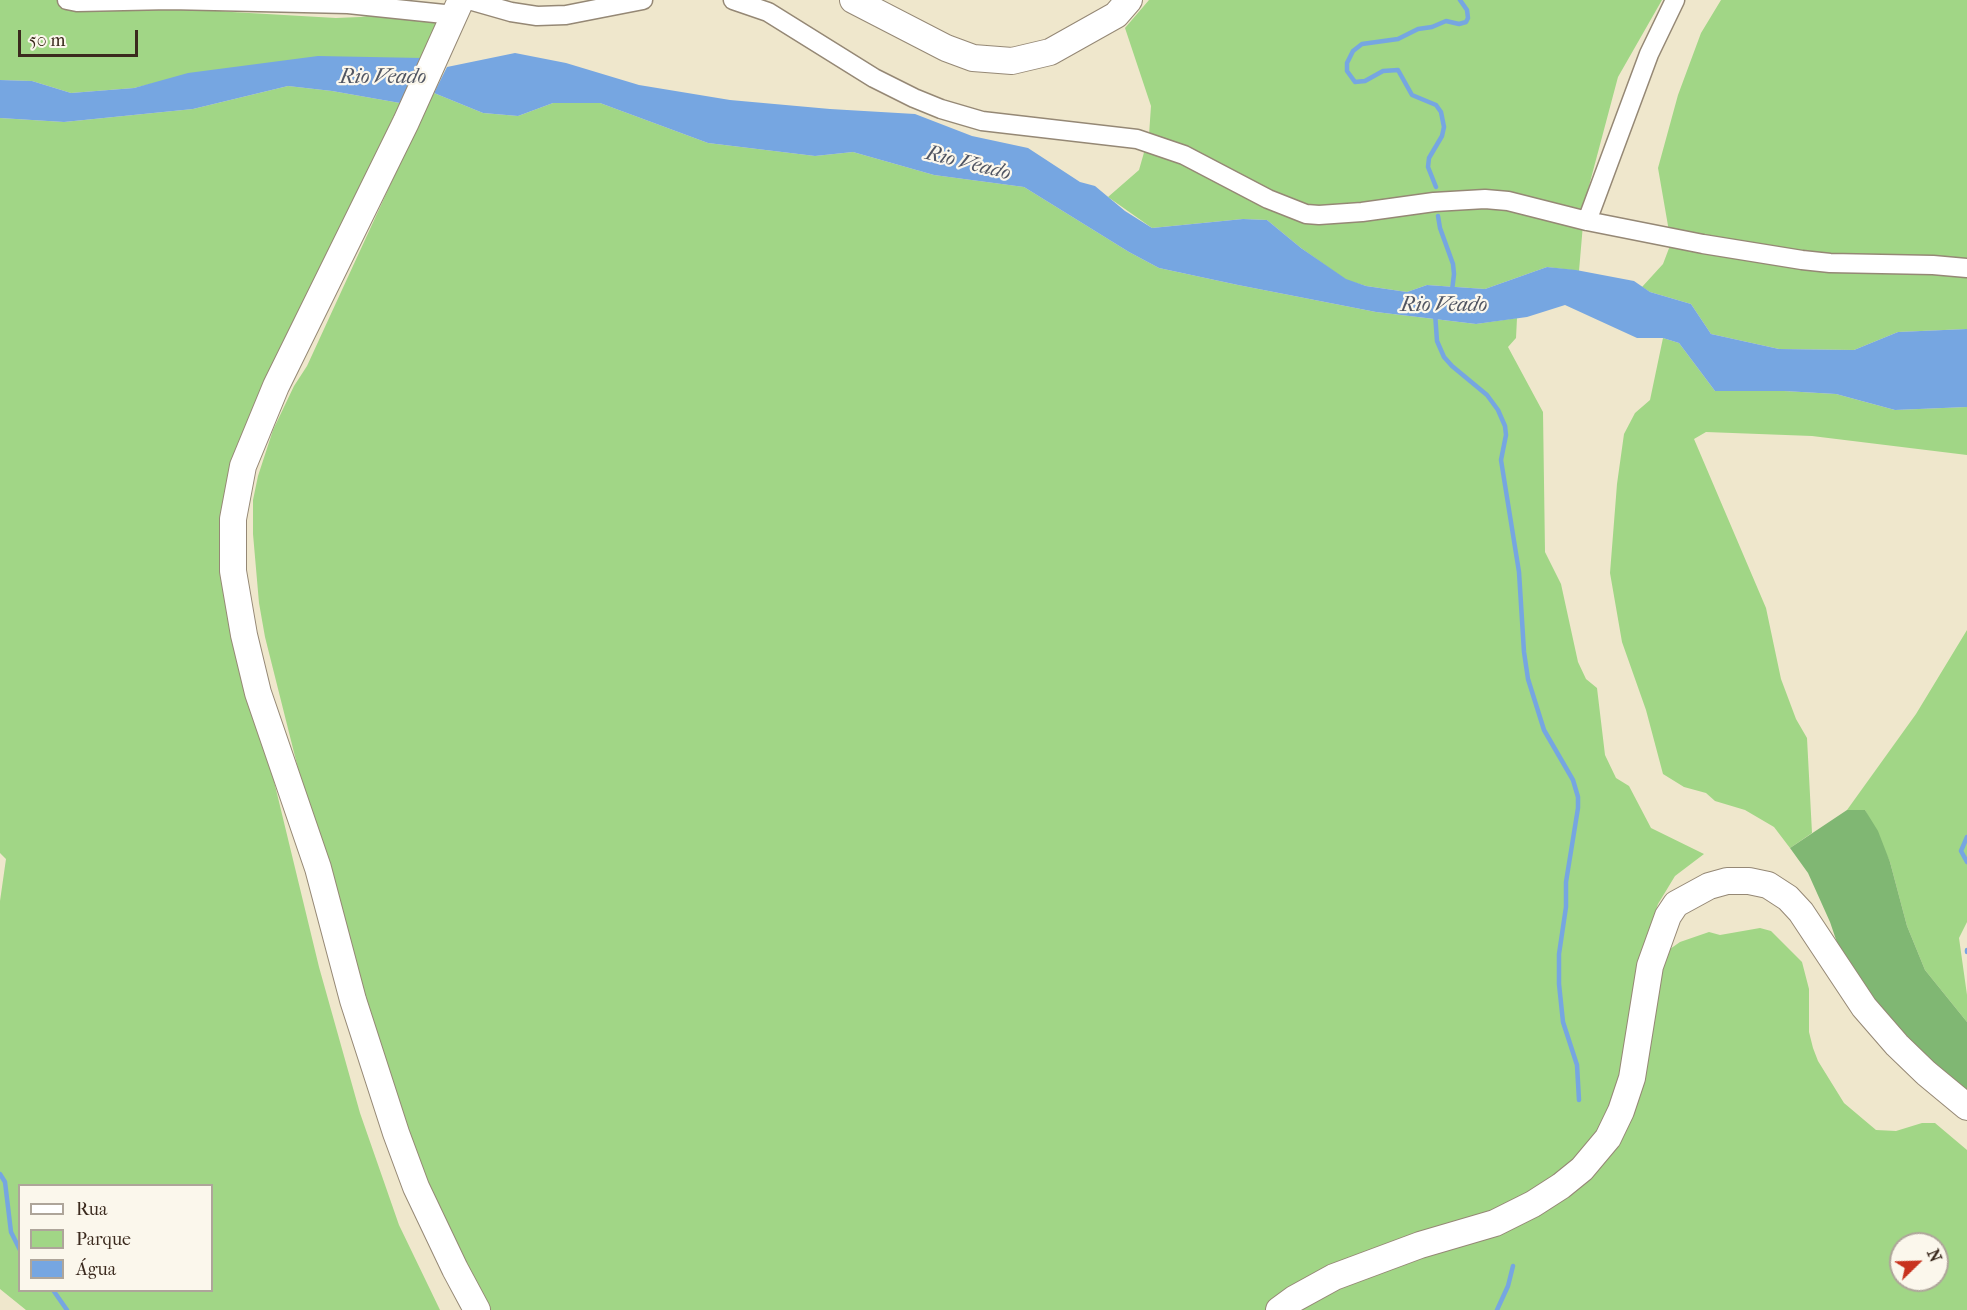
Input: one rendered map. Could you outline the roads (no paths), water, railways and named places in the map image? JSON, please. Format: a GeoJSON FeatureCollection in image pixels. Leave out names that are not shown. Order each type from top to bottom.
{"type":"FeatureCollection","features":[{"type":"Feature","properties":{"kind":"main road"},"geometry":{"type":"LineString","coordinates":[[853,0],[946,48],[973,58],[1012,61],[1050,52],[1116,15],[1129,0]]}},
{"type":"Feature","properties":{"kind":"main road"},"geometry":{"type":"LineString","coordinates":[[462,5],[276,386],[243,466],[232,519],[233,571],[244,635],[258,693],[318,868],[353,1000],[416,1187],[477,1310]]}},
{"type":"Feature","properties":{"kind":"main road"},"geometry":{"type":"LineString","coordinates":[[1279,1310],[1334,1277],[1420,1245],[1495,1223],[1561,1186],[1582,1169],[1608,1138],[1621,1111],[1632,1078],[1650,966],[1668,916],[1676,904],[1709,886],[1727,881],[1749,881],[1768,885],[1788,898],[1801,912],[1864,1007],[1897,1045],[1967,1107]]}},
{"type":"Feature","properties":{"kind":"street"},"geometry":{"type":"LineString","coordinates":[[67,0],[462,5],[537,16],[566,15],[643,0]]}},
{"type":"Feature","properties":{"kind":"street"},"geometry":{"type":"LineString","coordinates":[[733,0],[768,12],[874,78],[941,109],[982,121],[1137,139],[1184,155],[1268,200],[1306,214],[1362,212],[1434,202],[1485,199],[1508,201],[1587,221],[1703,244],[1802,260],[1967,268]]}},
{"type":"Feature","properties":{"kind":"street"},"geometry":{"type":"LineString","coordinates":[[1587,221],[1649,54],[1676,0]]}},
{"type":"Feature","properties":{"kind":"water"},"geometry":{"type":"Polygon","coordinates":[[[515,53],[566,63],[639,85],[730,100],[915,114],[972,136],[1028,148],[1080,182],[1095,186],[1125,211],[1152,228],[1243,219],[1267,220],[1301,248],[1346,279],[1366,286],[1407,292],[1427,285],[1485,289],[1547,267],[1576,270],[1634,281],[1650,292],[1691,304],[1711,334],[1779,349],[1854,350],[1898,332],[1967,329],[1967,407],[1895,410],[1836,394],[1715,391],[1679,343],[1663,338],[1637,338],[1565,305],[1527,317],[1476,324],[1376,312],[1159,268],[1024,187],[934,175],[853,152],[815,156],[708,143],[600,103],[553,103],[518,116],[483,113],[434,93],[447,67],[515,53]]]}},
{"type":"Feature","properties":{"kind":"water","name":"Rio Veado"},"geometry":{"type":"Polygon","coordinates":[[[318,56],[422,58],[400,103],[288,86],[193,109],[64,122],[0,118],[0,80],[32,81],[71,93],[134,88],[188,73],[318,56]]]}},
{"type":"Feature","properties":{"kind":"waterway"},"geometry":{"type":"LineString","coordinates":[[1436,187],[1428,167],[1429,158],[1442,136],[1444,127],[1441,112],[1436,105],[1412,95],[1398,70],[1383,71],[1365,81],[1355,82],[1347,71],[1347,63],[1353,51],[1362,44],[1398,39],[1418,29],[1432,27],[1446,21],[1459,24],[1466,22],[1467,10],[1460,0]]}},
{"type":"Feature","properties":{"kind":"waterway"},"geometry":{"type":"LineString","coordinates":[[1438,216],[1453,264],[1452,291]]}},
{"type":"Feature","properties":{"kind":"waterway"},"geometry":{"type":"LineString","coordinates":[[1435,313],[1437,341],[1444,357],[1487,395],[1498,410],[1505,426],[1506,435],[1501,460],[1519,572],[1528,679],[1544,730],[1573,780],[1578,797],[1566,882],[1566,907],[1559,954],[1559,984],[1563,1022],[1577,1065],[1579,1100]]}},
{"type":"Feature","properties":{"kind":"waterway"},"geometry":{"type":"LineString","coordinates":[[1967,837],[1961,851],[1967,862]]}},
{"type":"Feature","properties":{"kind":"waterway"},"geometry":{"type":"LineString","coordinates":[[0,1174],[5,1182],[11,1232],[18,1246]]}},
{"type":"Feature","properties":{"kind":"waterway"},"geometry":{"type":"LineString","coordinates":[[1497,1310],[1508,1286],[1513,1266]]}},
{"type":"Feature","properties":{"kind":"waterway"},"geometry":{"type":"LineString","coordinates":[[54,1292],[67,1310]]}}]}
